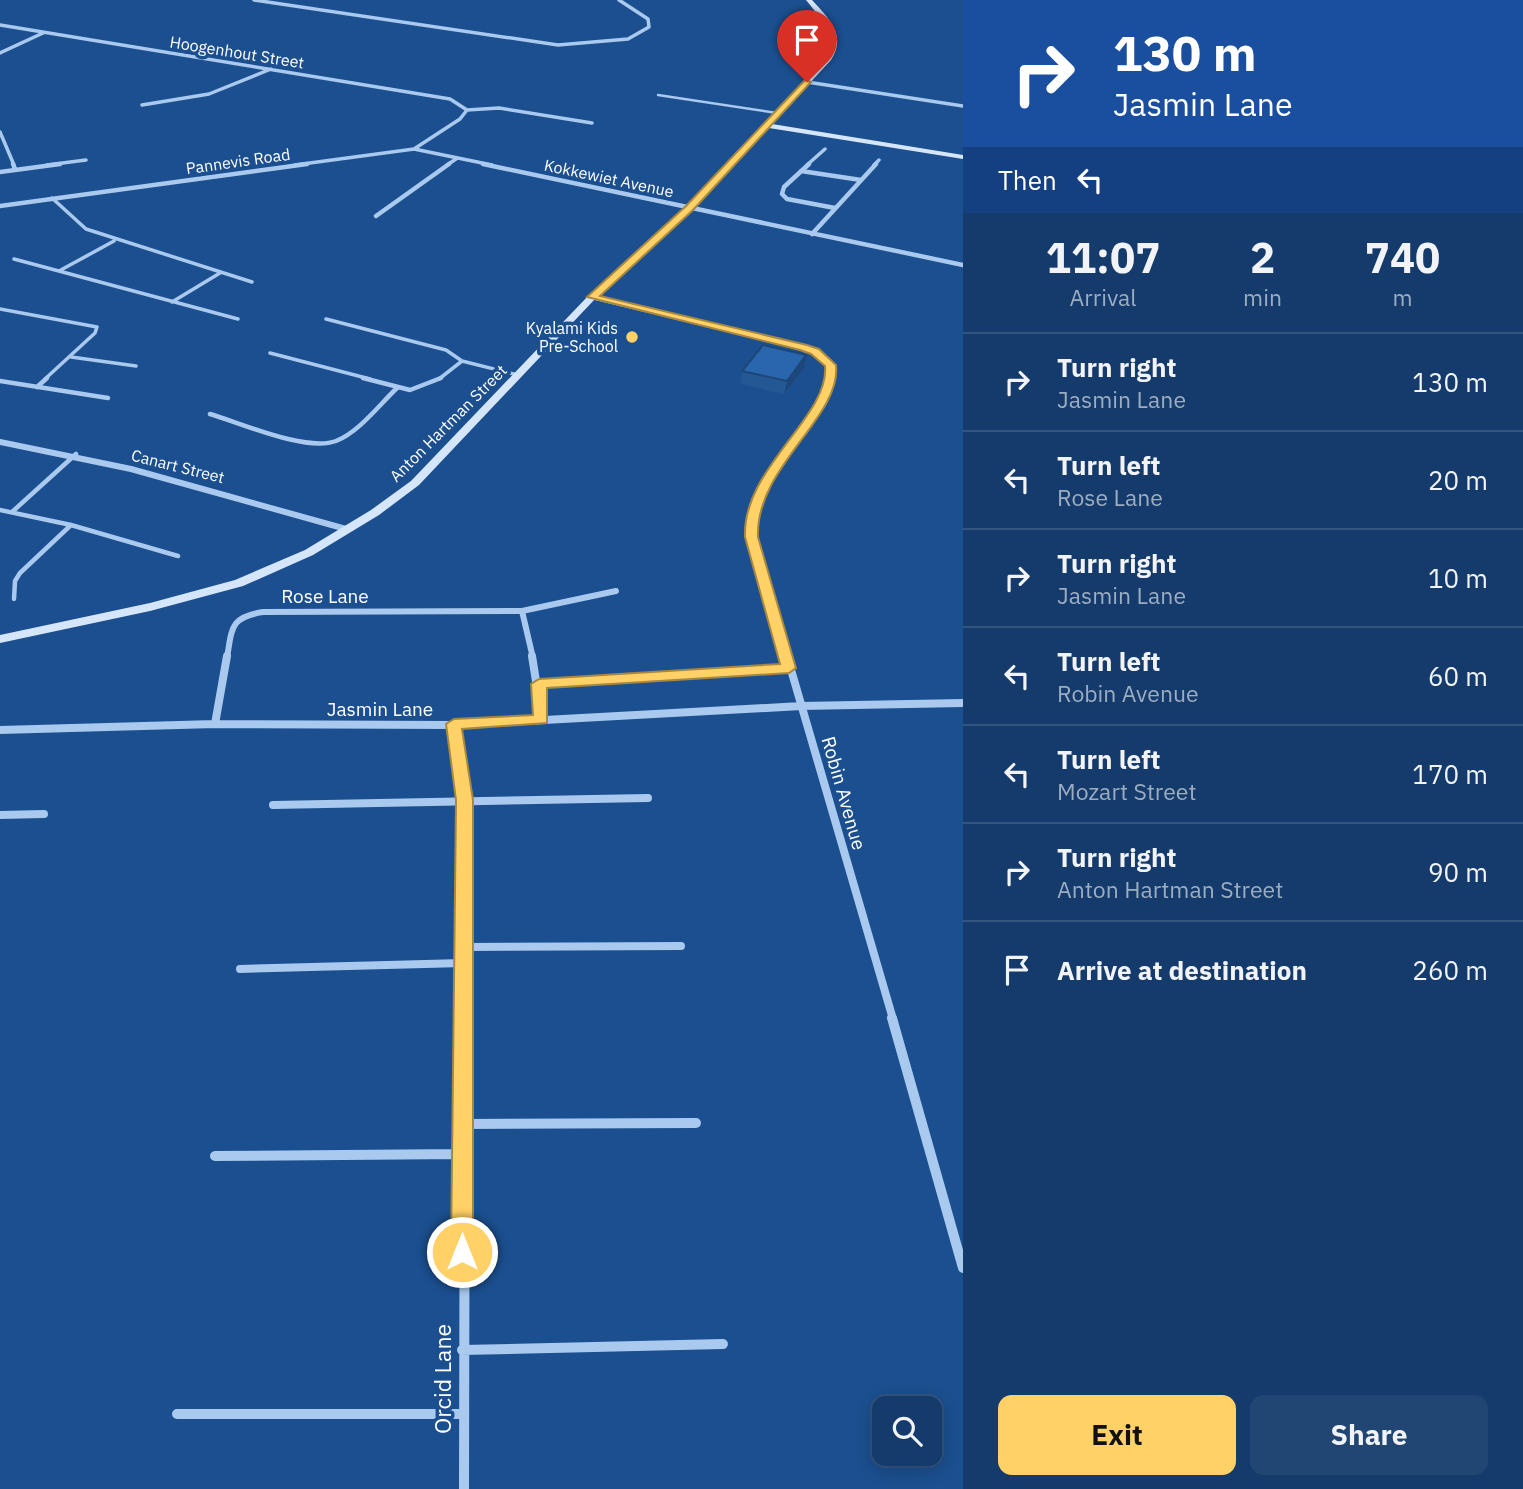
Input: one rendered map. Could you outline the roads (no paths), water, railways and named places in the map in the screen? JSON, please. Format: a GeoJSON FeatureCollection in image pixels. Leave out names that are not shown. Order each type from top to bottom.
{"type":"FeatureCollection","features":[{"type":"Feature","properties":{"kind":"street"},"geometry":{"type":"LineString","coordinates":[[254,0],[558,45],[628,38],[649,27],[648,19],[619,0]]}},
{"type":"Feature","properties":{"kind":"street","name":"Anton Hartman Street"},"geometry":{"type":"LineString","coordinates":[[0,639],[240,582],[312,551],[395,499],[415,482],[592,297],[689,208],[829,59],[837,43],[809,0]]}},
{"type":"Feature","properties":{"kind":"street","name":"Hoogenhout Street"},"geometry":{"type":"LineString","coordinates":[[0,25],[450,99],[467,110]]}},
{"type":"Feature","properties":{"kind":"street"},"geometry":{"type":"LineString","coordinates":[[0,53],[43,33]]}},
{"type":"Feature","properties":{"kind":"street"},"geometry":{"type":"LineString","coordinates":[[142,105],[207,97],[271,69]]}},
{"type":"Feature","properties":{"kind":"street"},"geometry":{"type":"LineString","coordinates":[[807,82],[963,106]]}},
{"type":"Feature","properties":{"kind":"street"},"geometry":{"type":"LineString","coordinates":[[467,110],[499,108],[592,123]]}},
{"type":"Feature","properties":{"kind":"street","name":"Pannevis Road"},"geometry":{"type":"LineString","coordinates":[[0,206],[414,149],[460,119],[467,110]]}},
{"type":"Feature","properties":{"kind":"street"},"geometry":{"type":"LineString","coordinates":[[766,125],[963,157]]}},
{"type":"Feature","properties":{"kind":"street"},"geometry":{"type":"LineString","coordinates":[[0,132],[16,169]]}},
{"type":"Feature","properties":{"kind":"street","name":"Kokkewiet Avenue"},"geometry":{"type":"LineString","coordinates":[[414,149],[963,265]]}},
{"type":"Feature","properties":{"kind":"street"},"geometry":{"type":"LineString","coordinates":[[825,149],[784,187],[784,197],[835,208]]}},
{"type":"Feature","properties":{"kind":"street"},"geometry":{"type":"LineString","coordinates":[[376,216],[456,159]]}},
{"type":"Feature","properties":{"kind":"street"},"geometry":{"type":"LineString","coordinates":[[0,172],[86,160]]}},
{"type":"Feature","properties":{"kind":"street"},"geometry":{"type":"LineString","coordinates":[[813,234],[879,160]]}},
{"type":"Feature","properties":{"kind":"street"},"geometry":{"type":"LineString","coordinates":[[801,171],[861,180]]}},
{"type":"Feature","properties":{"kind":"street","name":"Robin Avenue"},"geometry":{"type":"LineString","coordinates":[[592,297],[815,352],[833,370],[828,389],[765,482],[750,517],[751,537],[963,1268]]}},
{"type":"Feature","properties":{"kind":"street","name":"Canart Street"},"geometry":{"type":"LineString","coordinates":[[0,442],[76,454],[200,484],[346,529]]}},
{"type":"Feature","properties":{"kind":"street","name":"Rose Lane"},"geometry":{"type":"LineString","coordinates":[[215,724],[232,627],[243,615],[263,612],[522,611],[615,591]]}},
{"type":"Feature","properties":{"kind":"street"},"geometry":{"type":"LineString","coordinates":[[522,611],[539,684],[542,719]]}},
{"type":"Feature","properties":{"kind":"street"},"geometry":{"type":"LineString","coordinates":[[539,684],[789,668]]}},
{"type":"Feature","properties":{"kind":"street","name":"Jasmin Lane"},"geometry":{"type":"LineString","coordinates":[[0,730],[215,724],[454,724],[801,706],[963,703]]}},
{"type":"Feature","properties":{"kind":"street","name":"Orcid Lane"},"geometry":{"type":"LineString","coordinates":[[454,724],[465,800],[462,1124],[464,1489]]}},
{"type":"Feature","properties":{"kind":"street"},"geometry":{"type":"LineString","coordinates":[[274,804],[648,798]]}},
{"type":"Feature","properties":{"kind":"street"},"geometry":{"type":"LineString","coordinates":[[0,815],[44,814]]}},
{"type":"Feature","properties":{"kind":"street"},"geometry":{"type":"LineString","coordinates":[[463,947],[681,946]]}},
{"type":"Feature","properties":{"kind":"street"},"geometry":{"type":"LineString","coordinates":[[240,969],[463,963]]}},
{"type":"Feature","properties":{"kind":"street"},"geometry":{"type":"LineString","coordinates":[[462,1124],[696,1123]]}},
{"type":"Feature","properties":{"kind":"street"},"geometry":{"type":"LineString","coordinates":[[215,1156],[462,1154]]}},
{"type":"Feature","properties":{"kind":"street"},"geometry":{"type":"LineString","coordinates":[[462,1350],[723,1345]]}},
{"type":"Feature","properties":{"kind":"street"},"geometry":{"type":"LineString","coordinates":[[177,1414],[462,1414]]}},
{"type":"Feature","properties":{"kind":"lane"},"geometry":{"type":"LineString","coordinates":[[657,95],[778,113]]}},
{"type":"Feature","properties":{"kind":"lane"},"geometry":{"type":"LineString","coordinates":[[52,198],[77,223],[114,240],[252,282]]}},
{"type":"Feature","properties":{"kind":"lane"},"geometry":{"type":"LineString","coordinates":[[59,271],[114,240]]}},
{"type":"Feature","properties":{"kind":"lane"},"geometry":{"type":"LineString","coordinates":[[14,259],[238,319]]}},
{"type":"Feature","properties":{"kind":"lane"},"geometry":{"type":"LineString","coordinates":[[172,302],[220,273]]}},
{"type":"Feature","properties":{"kind":"lane"},"geometry":{"type":"LineString","coordinates":[[0,309],[97,327],[71,357],[37,387]]}},
{"type":"Feature","properties":{"kind":"lane"},"geometry":{"type":"LineString","coordinates":[[326,319],[450,351],[462,361],[518,375]]}},
{"type":"Feature","properties":{"kind":"lane"},"geometry":{"type":"LineString","coordinates":[[270,353],[397,388],[428,386],[462,361]]}},
{"type":"Feature","properties":{"kind":"lane"},"geometry":{"type":"LineString","coordinates":[[71,357],[136,366]]}},
{"type":"Feature","properties":{"kind":"lane"},"geometry":{"type":"LineString","coordinates":[[0,382],[108,398]]}},
{"type":"Feature","properties":{"kind":"lane"},"geometry":{"type":"LineString","coordinates":[[210,414],[304,441],[327,444],[340,439],[397,388]]}},
{"type":"Feature","properties":{"kind":"lane"},"geometry":{"type":"LineString","coordinates":[[12,512],[76,454]]}},
{"type":"Feature","properties":{"kind":"lane"},"geometry":{"type":"LineString","coordinates":[[0,510],[71,524],[178,556]]}},
{"type":"Feature","properties":{"kind":"lane"},"geometry":{"type":"LineString","coordinates":[[14,599],[15,581],[20,573],[71,524]]}},
{"type":"Feature","properties":{"kind":"place","name":"Kyalami Kids Pre-School"},"geometry":{"type":"Point","coordinates":[632,337]}}]}
